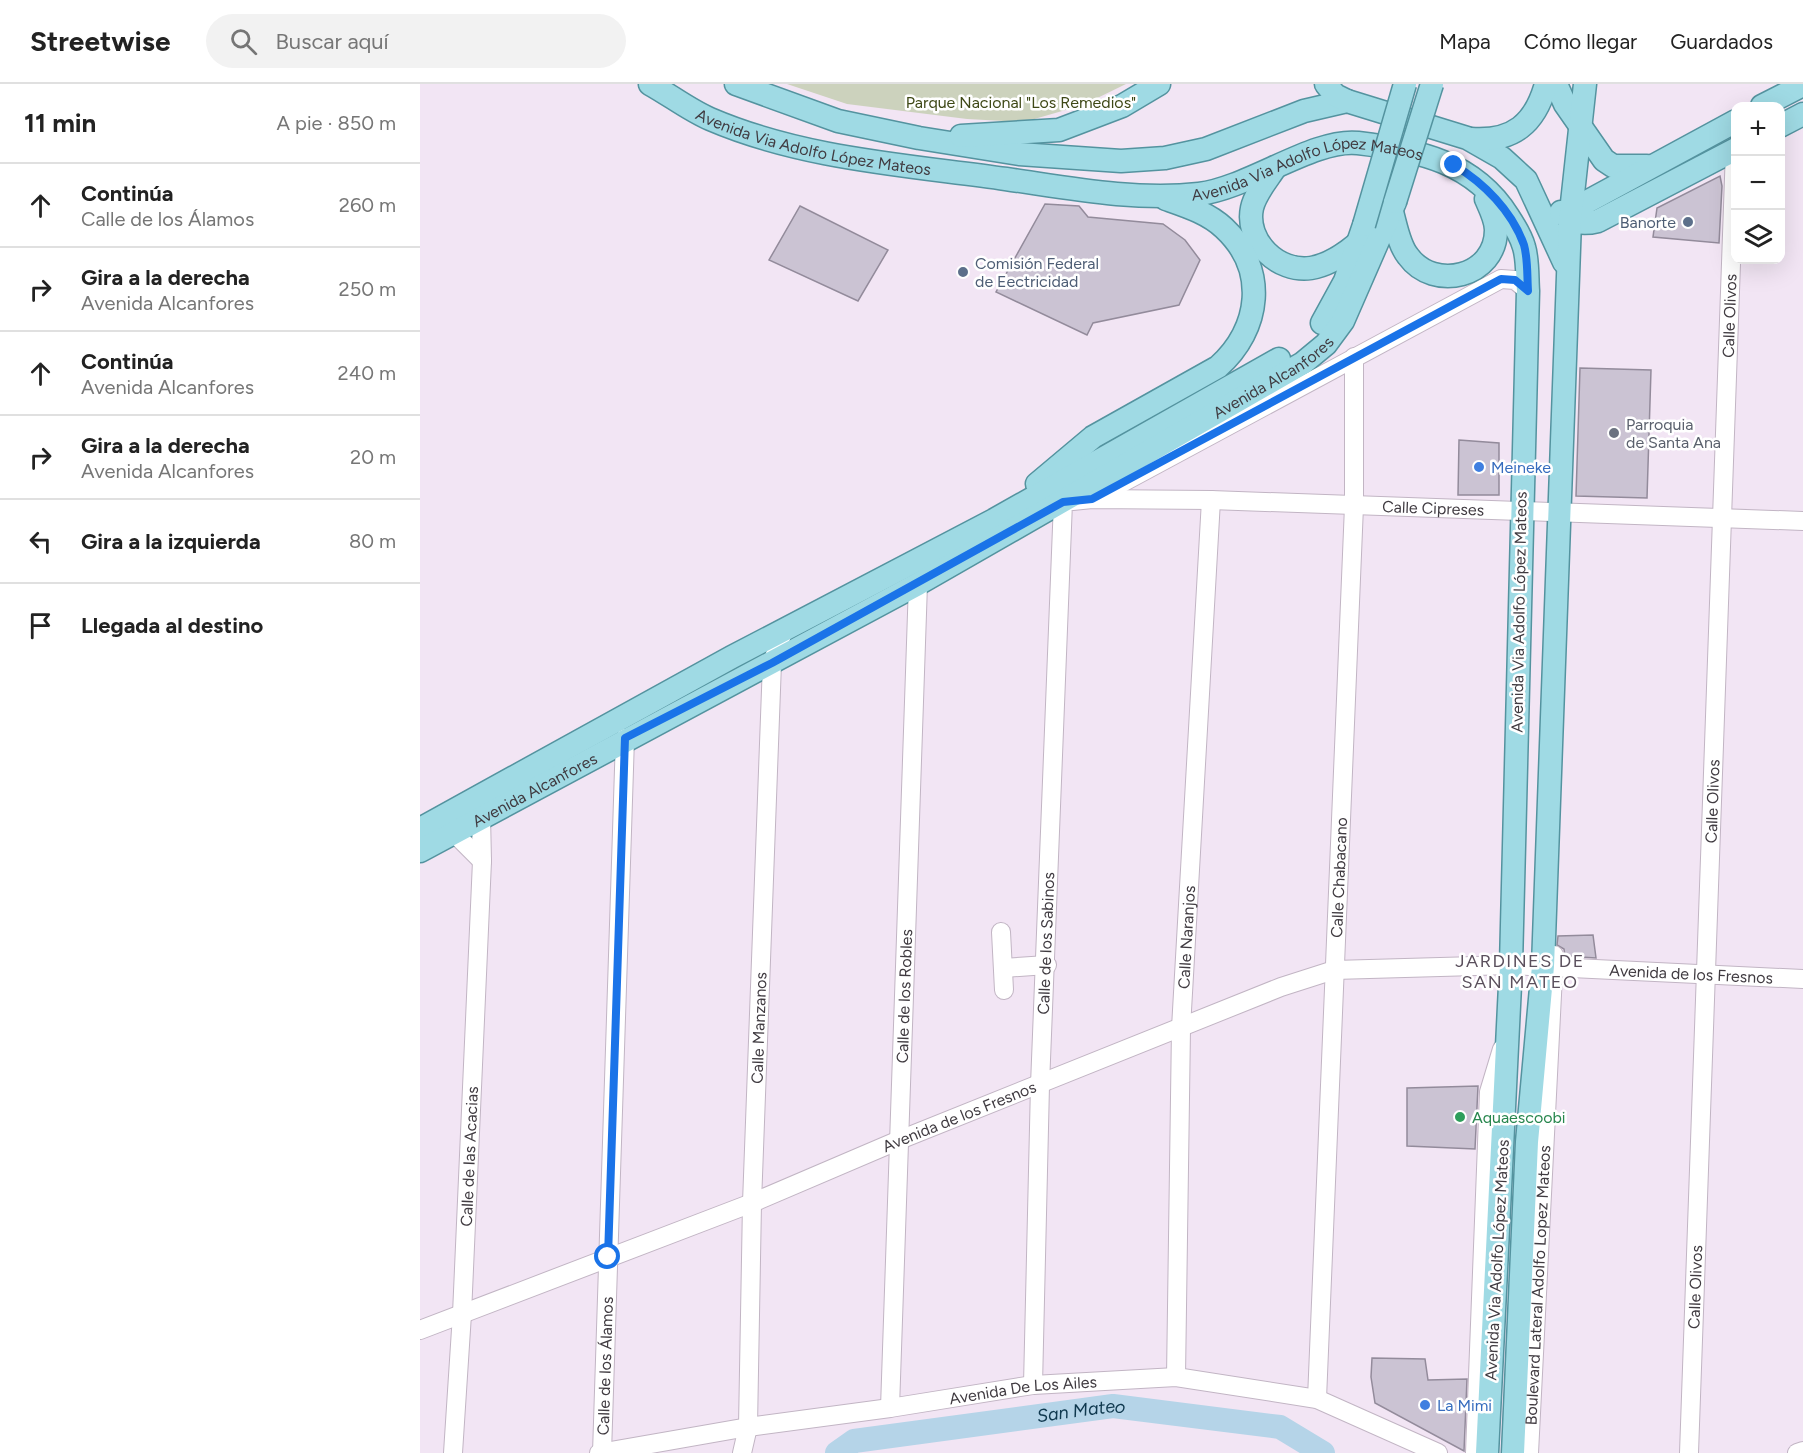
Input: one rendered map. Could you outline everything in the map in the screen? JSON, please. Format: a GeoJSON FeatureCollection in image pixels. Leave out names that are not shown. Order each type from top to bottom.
{"type":"FeatureCollection","features":[{"type":"Feature","properties":{"kind":"main road","name":"Avenida Via Adolfo López Mateos"},"geometry":{"type":"LineString","coordinates":[[650,84],[717,121],[753,135],[828,154],[1124,195],[1216,191],[1331,145],[1356,142],[1454,165],[1477,179],[1502,207],[1517,231],[1524,246],[1528,291],[1511,964],[1487,1453]]}},
{"type":"Feature","properties":{"kind":"main road","name":"Avenida Via Adolfo López Mateos"},"geometry":{"type":"LineString","coordinates":[[736,84],[838,121],[918,138],[1019,154],[1121,161],[1165,158],[1206,149],[1304,111],[1347,101],[1467,138],[1502,158],[1526,180],[1568,270],[1548,828],[1549,966],[1527,1142],[1513,1453]]}},
{"type":"Feature","properties":{"kind":"main road"},"geometry":{"type":"LineString","coordinates":[[918,138],[1059,130],[1122,106],[1159,84]]}},
{"type":"Feature","properties":{"kind":"main road"},"geometry":{"type":"LineString","coordinates":[[1326,84],[1335,94],[1347,101]]}},
{"type":"Feature","properties":{"kind":"main road","name":"Avenida Alcanfores"},"geometry":{"type":"LineString","coordinates":[[420,851],[449,824],[783,632],[994,520],[1292,352],[1313,335],[1330,312],[1362,233],[1405,84]]}},
{"type":"Feature","properties":{"kind":"main road","name":"Avenida Alcanfores"},"geometry":{"type":"LineString","coordinates":[[420,829],[481,816],[625,738],[772,663],[918,584],[1303,363],[1326,344],[1343,321],[1394,207],[1432,84]]}},
{"type":"Feature","properties":{"kind":"main road"},"geometry":{"type":"LineString","coordinates":[[1467,138],[1501,138],[1515,132],[1536,112],[1546,84]]}},
{"type":"Feature","properties":{"kind":"main road"},"geometry":{"type":"LineString","coordinates":[[1556,84],[1565,104],[1604,160],[1613,166],[1652,165]]}},
{"type":"Feature","properties":{"kind":"main road"},"geometry":{"type":"LineString","coordinates":[[1568,270],[1570,221],[1582,129],[1585,84]]}},
{"type":"Feature","properties":{"kind":"main road"},"geometry":{"type":"LineString","coordinates":[[1770,102],[1803,85]]}},
{"type":"Feature","properties":{"kind":"main road"},"geometry":{"type":"LineString","coordinates":[[1785,123],[1803,114]]}},
{"type":"Feature","properties":{"kind":"main road"},"geometry":{"type":"LineString","coordinates":[[1570,221],[1583,204],[1731,124]]}},
{"type":"Feature","properties":{"kind":"main road"},"geometry":{"type":"LineString","coordinates":[[1526,180],[1570,221],[1588,223],[1607,217],[1731,152]]}},
{"type":"Feature","properties":{"kind":"main road"},"geometry":{"type":"LineString","coordinates":[[1275,168],[1252,208],[1252,226],[1258,242],[1268,255],[1290,266],[1310,268],[1330,261],[1362,233]]}},
{"type":"Feature","properties":{"kind":"main road"},"geometry":{"type":"LineString","coordinates":[[1394,207],[1407,256],[1420,268],[1439,275],[1459,276],[1475,271],[1487,259],[1495,242],[1496,227],[1477,179]]}},
{"type":"Feature","properties":{"kind":"main road"},"geometry":{"type":"LineString","coordinates":[[994,520],[1094,437],[1218,367],[1232,355],[1251,323],[1254,310],[1253,284],[1248,267],[1235,241],[1223,227],[1200,212],[1156,195]]}},
{"type":"Feature","properties":{"kind":"street","name":"Calle Olivos"},"geometry":{"type":"LineString","coordinates":[[1689,1453],[1735,156]]}},
{"type":"Feature","properties":{"kind":"street","name":"Avenida Alcanfores"},"geometry":{"type":"LineString","coordinates":[[1092,499],[1501,279],[1515,280],[1528,291]]}},
{"type":"Feature","properties":{"kind":"street","name":"Calle Chabacano"},"geometry":{"type":"LineString","coordinates":[[1317,1399],[1353,506],[1354,357]]}},
{"type":"Feature","properties":{"kind":"street","name":"Calle Cipreses"},"geometry":{"type":"LineString","coordinates":[[1063,502],[1092,499],[1211,500],[1803,521]]}},
{"type":"Feature","properties":{"kind":"street","name":"Calle Naranjos"},"geometry":{"type":"LineString","coordinates":[[1176,1377],[1181,1028],[1211,500]]}},
{"type":"Feature","properties":{"kind":"street","name":"Calle de los Sabinos"},"geometry":{"type":"LineString","coordinates":[[1033,1385],[1040,1085],[1047,965],[1063,502]]}},
{"type":"Feature","properties":{"kind":"street","name":"Calle de los Robles"},"geometry":{"type":"LineString","coordinates":[[890,1408],[897,1142],[918,584]]}},
{"type":"Feature","properties":{"kind":"street","name":"Calle Manzanos"},"geometry":{"type":"LineString","coordinates":[[742,1453],[748,1427],[752,1203],[772,663],[783,632]]}},
{"type":"Feature","properties":{"kind":"street","name":"Calle de los Álamos"},"geometry":{"type":"LineString","coordinates":[[600,1453],[625,738]]}},
{"type":"Feature","properties":{"kind":"street","name":"Calle de las Acacias"},"geometry":{"type":"LineString","coordinates":[[453,1453],[462,1314],[482,861],[481,816]]}},
{"type":"Feature","properties":{"kind":"street"},"geometry":{"type":"LineString","coordinates":[[449,824],[482,861]]}},
{"type":"Feature","properties":{"kind":"street"},"geometry":{"type":"LineString","coordinates":[[1001,932],[1004,990]]}},
{"type":"Feature","properties":{"kind":"street","name":"Avenida de los Fresnos"},"geometry":{"type":"LineString","coordinates":[[420,1330],[752,1203],[1281,987],[1334,970],[1511,964],[1707,976],[1803,979]]}},
{"type":"Feature","properties":{"kind":"street"},"geometry":{"type":"LineString","coordinates":[[1003,968],[1047,965]]}},
{"type":"Feature","properties":{"kind":"street","name":"Boulevard Lateral Adolfo Lopez Mateos"},"geometry":{"type":"LineString","coordinates":[[1529,1453],[1549,966]]}},
{"type":"Feature","properties":{"kind":"street"},"geometry":{"type":"LineString","coordinates":[[1475,1453],[1489,1092],[1508,1027]]}},
{"type":"Feature","properties":{"kind":"street","name":"Avenida De Los Ailes"},"geometry":{"type":"LineString","coordinates":[[600,1453],[748,1427],[890,1408],[1033,1385],[1176,1377],[1317,1399],[1438,1453]]}},
{"type":"Feature","properties":{"kind":"street"},"geometry":{"type":"LineString","coordinates":[[1797,1453],[1803,1451]]}},
{"type":"Feature","properties":{"kind":"green space","name":"Parque Nacional \"Los Remedios\""},"geometry":{"type":"Polygon","coordinates":[[[787,84],[1126,84],[1083,105],[1024,122],[967,119],[847,104],[787,84]]]}},
{"type":"Feature","properties":{"kind":"building","name":"Banorte"},"geometry":{"type":"Polygon","coordinates":[[[1720,176],[1722,186],[1719,243],[1653,237],[1657,208],[1720,176]]]}},
{"type":"Feature","properties":{"kind":"building"},"geometry":{"type":"Polygon","coordinates":[[[1045,204],[1079,206],[1088,217],[1163,224],[1185,240],[1200,260],[1179,305],[1093,323],[1087,335],[996,292],[1045,204]]]}},
{"type":"Feature","properties":{"kind":"building"},"geometry":{"type":"Polygon","coordinates":[[[800,206],[888,250],[858,301],[769,260],[800,206]]]}},
{"type":"Feature","properties":{"kind":"building","name":"Parroquia de Santa Ana"},"geometry":{"type":"Polygon","coordinates":[[[1580,368],[1651,370],[1647,498],[1576,496],[1580,368]]]}},
{"type":"Feature","properties":{"kind":"building","name":"Meineke"},"geometry":{"type":"Polygon","coordinates":[[[1459,440],[1499,443],[1499,495],[1458,495],[1459,440]]]}},
{"type":"Feature","properties":{"kind":"building"},"geometry":{"type":"Polygon","coordinates":[[[1593,935],[1596,958],[1565,956],[1564,949],[1557,945],[1558,936],[1593,935]]]}},
{"type":"Feature","properties":{"kind":"building","name":"Aquaescoobi"},"geometry":{"type":"Polygon","coordinates":[[[1478,1086],[1475,1149],[1407,1146],[1407,1088],[1478,1086]]]}},
{"type":"Feature","properties":{"kind":"building","name":"La Mimi"},"geometry":{"type":"Polygon","coordinates":[[[1372,1358],[1425,1359],[1428,1380],[1467,1379],[1464,1451],[1375,1403],[1371,1377],[1372,1358]]]}},
{"type":"Feature","properties":{"kind":"waterway","name":"San Mateo"},"geometry":{"type":"LineString","coordinates":[[837,1453],[854,1441],[1113,1406],[1280,1427],[1323,1453]]}},
{"type":"Feature","properties":{"kind":"place","name":"Banorte"},"geometry":{"type":"Point","coordinates":[1688,222]}},
{"type":"Feature","properties":{"kind":"place","name":"Comisión Federal de Eectricidad"},"geometry":{"type":"Point","coordinates":[963,272]}},
{"type":"Feature","properties":{"kind":"place","name":"Parroquia de Santa Ana"},"geometry":{"type":"Point","coordinates":[1614,433]}},
{"type":"Feature","properties":{"kind":"place","name":"Meineke"},"geometry":{"type":"Point","coordinates":[1479,467]}},
{"type":"Feature","properties":{"kind":"place","name":"Aquaescoobi"},"geometry":{"type":"Point","coordinates":[1460,1117]}},
{"type":"Feature","properties":{"kind":"place","name":"La Mimi"},"geometry":{"type":"Point","coordinates":[1425,1405]}},
{"type":"Feature","properties":{"kind":"district","name":"JARDINES DE SAN MATEO"},"geometry":{"type":"Point","coordinates":[1520,971]}},
{"type":"Feature","properties":{"kind":"route"},"geometry":{"type":"LineString","coordinates":[[608,1257],[625,738],[772,663],[1063,502],[1092,499],[1501,279],[1515,280],[1528,291],[1524,246],[1517,231],[1502,207],[1477,179],[1454,165]]}}]}
